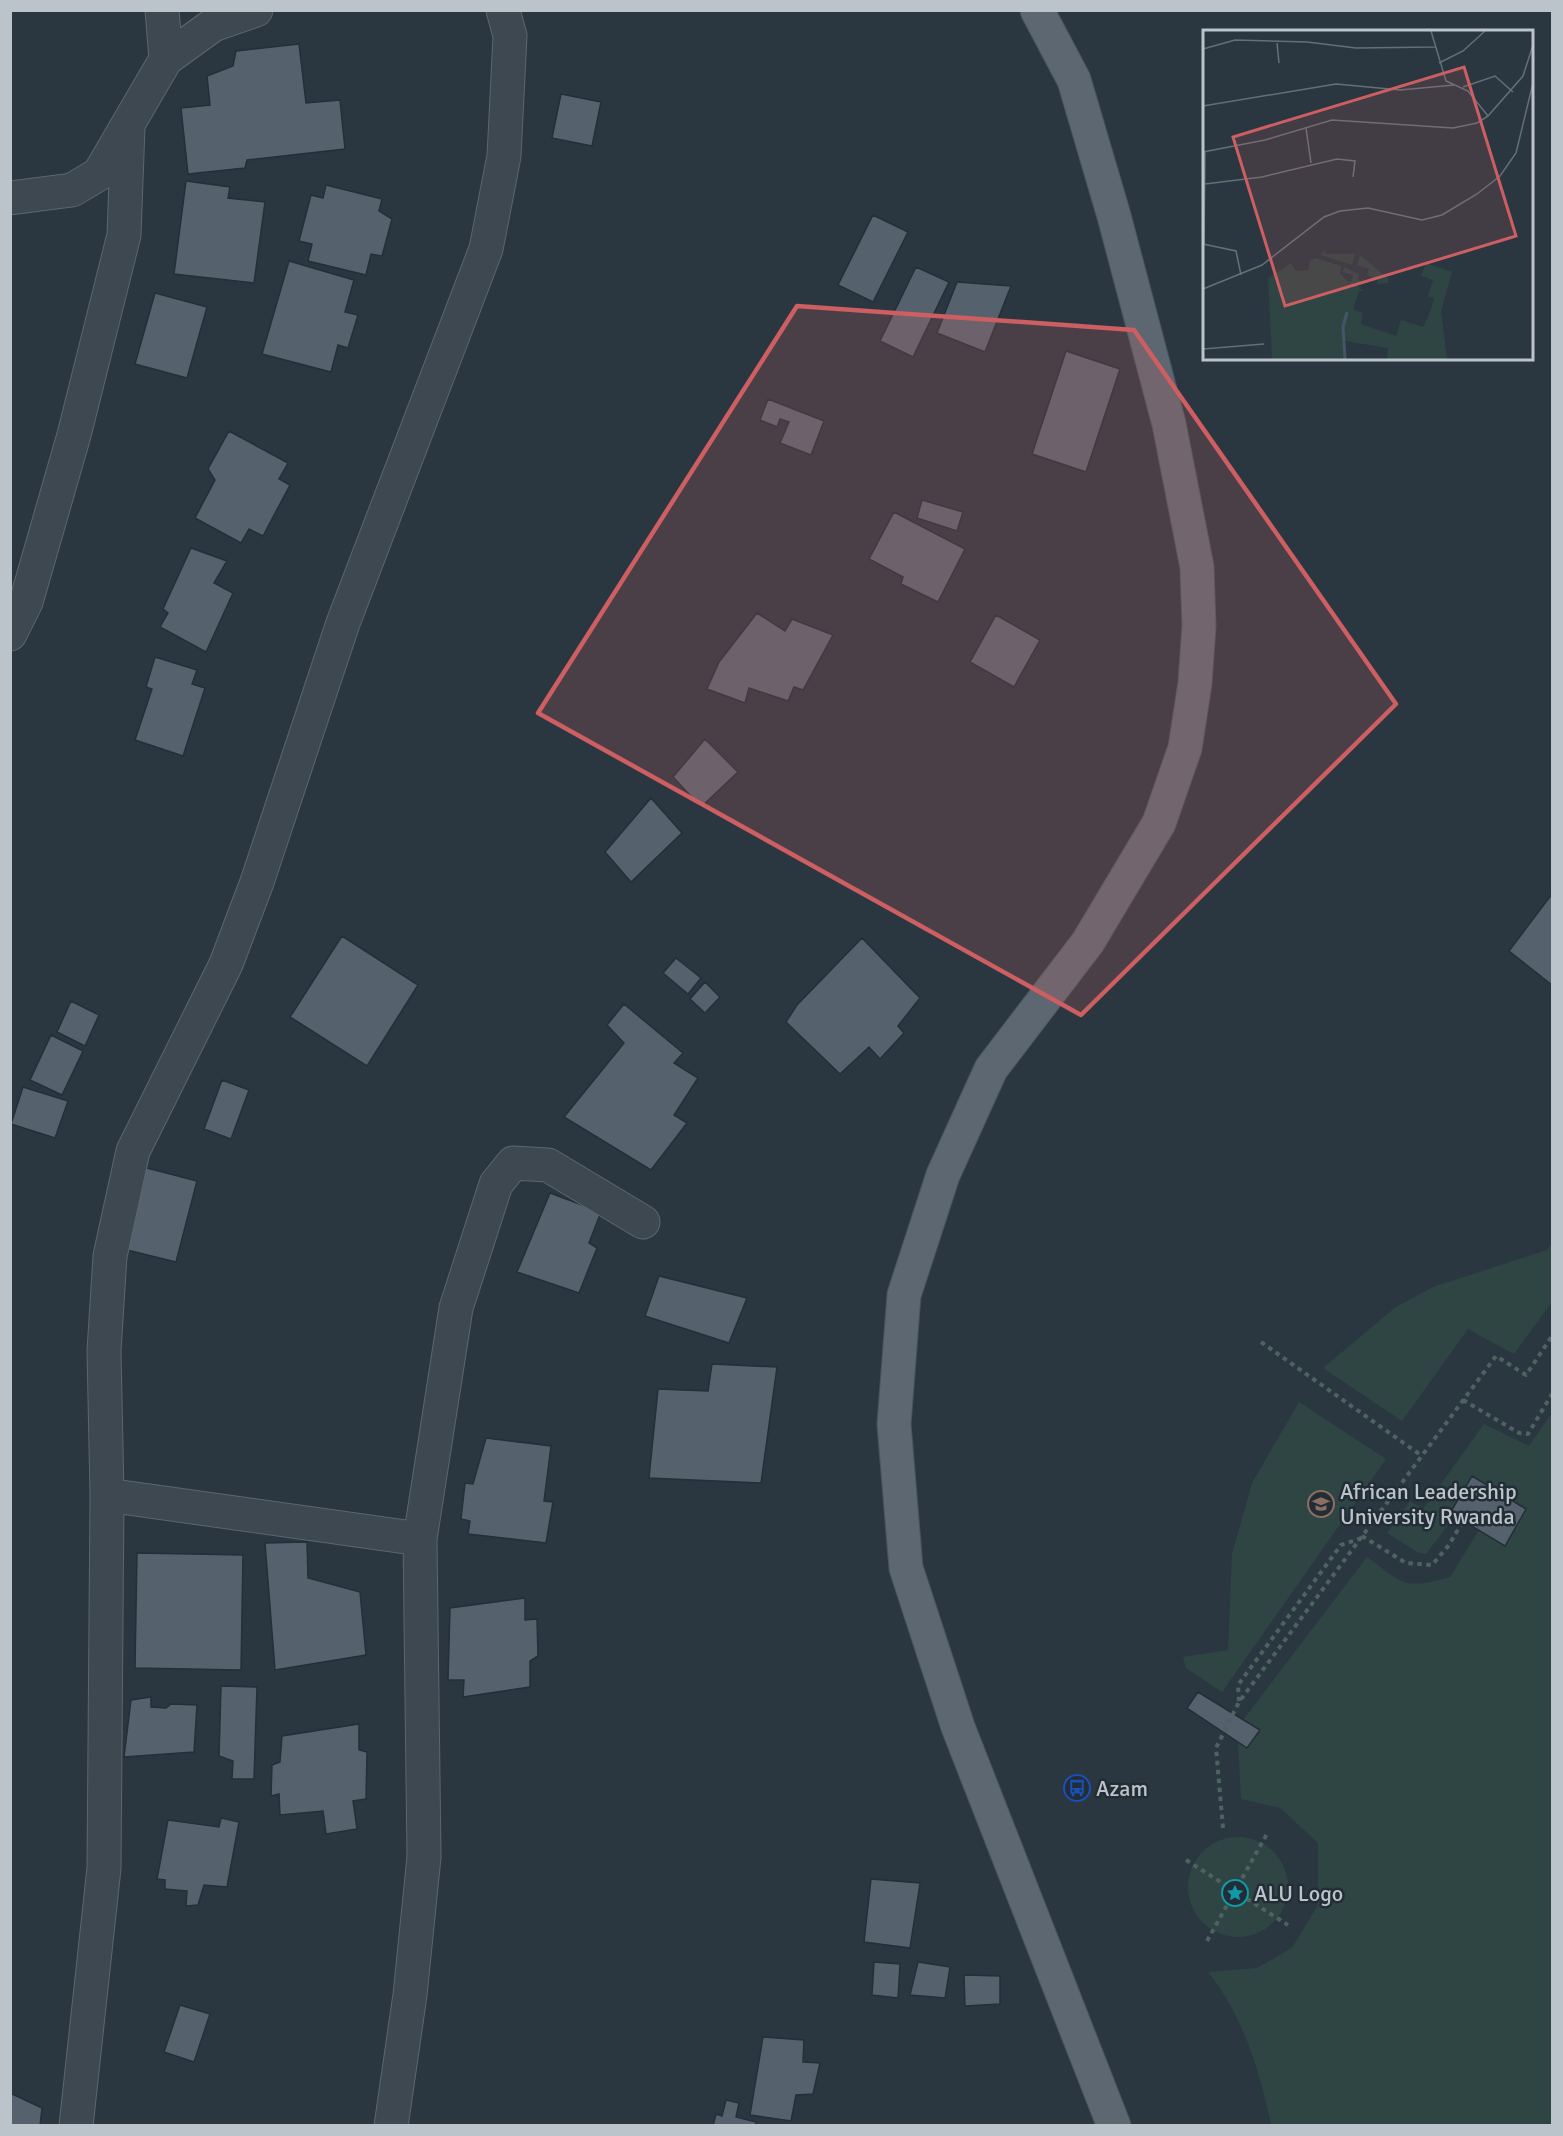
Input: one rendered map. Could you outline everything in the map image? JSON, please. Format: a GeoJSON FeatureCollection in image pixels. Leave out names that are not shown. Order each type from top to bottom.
{"type":"FeatureCollection","features":[{"type":"Feature","properties":{"kind":"main road"},"geometry":{"type":"LineString","coordinates":[[1037,10],[1074,80],[1114,216],[1169,424],[1197,567],[1200,627],[1195,684],[1185,748],[1159,823],[1088,942],[991,1069],[943,1175],[904,1295],[894,1424],[906,1568],[958,1727],[1114,2126]]}},
{"type":"Feature","properties":{"kind":"street"},"geometry":{"type":"LineString","coordinates":[[162,10],[166,59]]}},
{"type":"Feature","properties":{"kind":"street"},"geometry":{"type":"LineString","coordinates":[[10,198],[72,190],[99,174],[166,59],[213,25],[256,10]]}},
{"type":"Feature","properties":{"kind":"street"},"geometry":{"type":"LineString","coordinates":[[76,2126],[104,1868],[107,1495],[105,1351],[110,1256],[133,1151],[226,964],[257,882],[343,623],[486,249],[504,156],[510,36],[503,10]]}},
{"type":"Feature","properties":{"kind":"street"},"geometry":{"type":"LineString","coordinates":[[10,634],[26,602],[74,435],[124,235],[128,127]]}},
{"type":"Feature","properties":{"kind":"street"},"geometry":{"type":"LineString","coordinates":[[391,2126],[410,1995],[424,1857],[420,1539],[456,1308],[496,1184],[513,1163],[548,1165],[643,1222]]}},
{"type":"Feature","properties":{"kind":"street"},"geometry":{"type":"LineString","coordinates":[[107,1495],[420,1539]]}},
{"type":"Feature","properties":{"kind":"path"},"geometry":{"type":"LineString","coordinates":[[1223,1828],[1216,1748],[1239,1702],[1496,1356],[1526,1375],[1552,1336]]}},
{"type":"Feature","properties":{"kind":"path"},"geometry":{"type":"LineString","coordinates":[[1262,1342],[1422,1456]]}},
{"type":"Feature","properties":{"kind":"path"},"geometry":{"type":"LineString","coordinates":[[1463,1400],[1519,1433],[1528,1434],[1552,1394]]}},
{"type":"Feature","properties":{"kind":"path"},"geometry":{"type":"LineString","coordinates":[[1239,1702],[1238,1685],[1341,1545],[1361,1538],[1406,1563],[1432,1565],[1449,1545],[1463,1521]]}},
{"type":"Feature","properties":{"kind":"path"},"geometry":{"type":"LineString","coordinates":[[1207,1941],[1268,1832]]}},
{"type":"Feature","properties":{"kind":"path"},"geometry":{"type":"LineString","coordinates":[[1186,1860],[1288,1925]]}},
{"type":"Feature","properties":{"kind":"highlighted area"},"geometry":{"type":"Polygon","coordinates":[[[797,306],[1134,330],[1396,704],[1081,1015],[538,713],[797,306]]]}},
{"type":"Feature","properties":{"kind":"green space"},"geometry":{"type":"Polygon","coordinates":[[[1552,1243],[1552,1302],[1514,1354],[1468,1329],[1402,1421],[1323,1368],[1396,1307],[1433,1287],[1547,1250],[1552,1243]]]}},
{"type":"Feature","properties":{"kind":"green space"},"geometry":{"type":"Polygon","coordinates":[[[1299,1402],[1386,1459],[1222,1692],[1186,1668],[1183,1657],[1228,1650],[1232,1554],[1252,1483],[1299,1402]]]}},
{"type":"Feature","properties":{"kind":"green space"},"geometry":{"type":"Polygon","coordinates":[[[1552,1413],[1552,2125],[1271,2125],[1255,2065],[1240,2025],[1208,1972],[1257,1968],[1292,1948],[1318,1905],[1318,1843],[1280,1808],[1241,1799],[1238,1742],[1247,1748],[1260,1730],[1243,1720],[1367,1557],[1397,1579],[1413,1584],[1450,1577],[1479,1530],[1505,1545],[1526,1509],[1472,1477],[1450,1512],[1455,1516],[1426,1554],[1419,1553],[1387,1533],[1410,1501],[1423,1509],[1484,1424],[1529,1446],[1552,1413]]]}},
{"type":"Feature","properties":{"kind":"green space"},"geometry":{"type":"Polygon","coordinates":[[[1238,1837],[1257,1841],[1273,1852],[1284,1868],[1288,1887],[1284,1906],[1273,1922],[1257,1933],[1238,1937],[1219,1933],[1203,1922],[1192,1906],[1188,1887],[1192,1868],[1203,1852],[1219,1841],[1238,1837]]]}},
{"type":"Feature","properties":{"kind":"building"},"geometry":{"type":"Polygon","coordinates":[[[299,44],[306,103],[340,100],[345,149],[247,160],[245,168],[188,174],[181,108],[210,105],[207,76],[233,66],[236,51],[299,44]]]}},
{"type":"Feature","properties":{"kind":"building"},"geometry":{"type":"Polygon","coordinates":[[[561,94],[601,102],[592,146],[552,138],[561,94]]]}},
{"type":"Feature","properties":{"kind":"building"},"geometry":{"type":"Polygon","coordinates":[[[186,181],[230,187],[228,198],[265,202],[254,283],[174,274],[186,181]]]}},
{"type":"Feature","properties":{"kind":"building"},"geometry":{"type":"Polygon","coordinates":[[[326,185],[382,199],[379,211],[392,219],[382,256],[371,254],[366,275],[308,261],[312,244],[299,241],[311,195],[323,198],[326,185]]]}},
{"type":"Feature","properties":{"kind":"building"},"geometry":{"type":"Polygon","coordinates":[[[873,215],[908,232],[873,302],[838,285],[873,215]]]}},
{"type":"Feature","properties":{"kind":"building"},"geometry":{"type":"Polygon","coordinates":[[[289,261],[354,280],[345,312],[358,315],[348,348],[338,345],[331,372],[262,354],[289,261]]]}},
{"type":"Feature","properties":{"kind":"building"},"geometry":{"type":"Polygon","coordinates":[[[916,267],[949,282],[913,357],[880,341],[916,267]]]}},
{"type":"Feature","properties":{"kind":"building"},"geometry":{"type":"Polygon","coordinates":[[[957,282],[1011,286],[985,352],[937,333],[957,282]]]}},
{"type":"Feature","properties":{"kind":"building"},"geometry":{"type":"Polygon","coordinates":[[[155,293],[207,307],[187,378],[135,364],[155,293]]]}},
{"type":"Feature","properties":{"kind":"building"},"geometry":{"type":"Polygon","coordinates":[[[1066,351],[1120,369],[1086,472],[1032,454],[1066,351]]]}},
{"type":"Feature","properties":{"kind":"building"},"geometry":{"type":"Polygon","coordinates":[[[768,399],[824,421],[811,455],[780,443],[789,422],[780,419],[777,427],[760,420],[768,399]]]}},
{"type":"Feature","properties":{"kind":"building"},"geometry":{"type":"Polygon","coordinates":[[[229,431],[288,463],[279,479],[290,485],[263,536],[249,529],[241,543],[195,518],[215,480],[208,469],[229,431]]]}},
{"type":"Feature","properties":{"kind":"building"},"geometry":{"type":"Polygon","coordinates":[[[922,500],[963,512],[957,531],[917,518],[922,500]]]}},
{"type":"Feature","properties":{"kind":"building"},"geometry":{"type":"Polygon","coordinates":[[[894,512],[965,549],[938,602],[901,584],[903,577],[869,559],[894,512]]]}},
{"type":"Feature","properties":{"kind":"building"},"geometry":{"type":"Polygon","coordinates":[[[191,548],[227,561],[214,583],[233,593],[206,652],[160,627],[168,613],[163,609],[191,548]]]}},
{"type":"Feature","properties":{"kind":"building"},"geometry":{"type":"Polygon","coordinates":[[[757,613],[785,631],[792,619],[833,635],[803,690],[794,687],[788,701],[749,688],[745,703],[707,689],[719,662],[757,613]]]}},
{"type":"Feature","properties":{"kind":"building"},"geometry":{"type":"Polygon","coordinates":[[[996,615],[1040,640],[1014,687],[970,662],[996,615]]]}},
{"type":"Feature","properties":{"kind":"building"},"geometry":{"type":"Polygon","coordinates":[[[155,657],[197,670],[192,684],[205,688],[183,756],[135,740],[152,689],[146,687],[155,657]]]}},
{"type":"Feature","properties":{"kind":"building"},"geometry":{"type":"Polygon","coordinates":[[[705,739],[738,772],[701,807],[673,777],[705,739]]]}},
{"type":"Feature","properties":{"kind":"building"},"geometry":{"type":"Polygon","coordinates":[[[651,798],[682,833],[631,882],[605,852],[651,798]]]}},
{"type":"Feature","properties":{"kind":"building"},"geometry":{"type":"Polygon","coordinates":[[[1552,894],[1552,985],[1509,951],[1552,894]]]}},
{"type":"Feature","properties":{"kind":"building"},"geometry":{"type":"Polygon","coordinates":[[[342,936],[418,985],[367,1066],[290,1017],[342,936]]]}},
{"type":"Feature","properties":{"kind":"building"},"geometry":{"type":"Polygon","coordinates":[[[862,938],[920,998],[898,1026],[904,1033],[880,1059],[869,1047],[840,1074],[786,1022],[797,1005],[862,938]]]}},
{"type":"Feature","properties":{"kind":"building"},"geometry":{"type":"Polygon","coordinates":[[[676,958],[701,978],[688,994],[663,973],[676,958]]]}},
{"type":"Feature","properties":{"kind":"building"},"geometry":{"type":"Polygon","coordinates":[[[705,982],[720,997],[705,1013],[690,999],[705,982]]]}},
{"type":"Feature","properties":{"kind":"building"},"geometry":{"type":"Polygon","coordinates":[[[71,1001],[99,1015],[85,1046],[57,1032],[71,1001]]]}},
{"type":"Feature","properties":{"kind":"building"},"geometry":{"type":"Polygon","coordinates":[[[624,1004],[683,1053],[674,1063],[698,1078],[674,1115],[687,1123],[651,1170],[564,1117],[624,1043],[607,1025],[624,1004]]]}},
{"type":"Feature","properties":{"kind":"building"},"geometry":{"type":"Polygon","coordinates":[[[51,1035],[83,1051],[62,1095],[30,1080],[51,1035]]]}},
{"type":"Feature","properties":{"kind":"building"},"geometry":{"type":"Polygon","coordinates":[[[222,1080],[249,1090],[231,1139],[204,1129],[222,1080]]]}},
{"type":"Feature","properties":{"kind":"building"},"geometry":{"type":"Polygon","coordinates":[[[23,1087],[68,1101],[55,1138],[11,1124],[23,1087]]]}},
{"type":"Feature","properties":{"kind":"building"},"geometry":{"type":"Polygon","coordinates":[[[143,1167],[197,1181],[176,1262],[123,1249],[143,1167]]]}},
{"type":"Feature","properties":{"kind":"building"},"geometry":{"type":"Polygon","coordinates":[[[550,1193],[601,1212],[589,1243],[597,1248],[579,1293],[517,1272],[550,1193]]]}},
{"type":"Feature","properties":{"kind":"building"},"geometry":{"type":"Polygon","coordinates":[[[659,1276],[747,1298],[729,1343],[645,1316],[659,1276]]]}},
{"type":"Feature","properties":{"kind":"building"},"geometry":{"type":"Polygon","coordinates":[[[712,1364],[777,1367],[761,1483],[649,1478],[658,1389],[708,1391],[712,1364]]]}},
{"type":"Feature","properties":{"kind":"building"},"geometry":{"type":"Polygon","coordinates":[[[486,1438],[551,1446],[544,1501],[553,1502],[546,1543],[468,1534],[470,1521],[461,1519],[465,1483],[473,1484],[486,1438]]]}},
{"type":"Feature","properties":{"kind":"building"},"geometry":{"type":"Polygon","coordinates":[[[1472,1476],[1526,1509],[1505,1546],[1450,1513],[1472,1476]]]}},
{"type":"Feature","properties":{"kind":"building"},"geometry":{"type":"Polygon","coordinates":[[[307,1542],[308,1578],[360,1592],[366,1655],[275,1670],[265,1543],[307,1542]]]}},
{"type":"Feature","properties":{"kind":"building"},"geometry":{"type":"Polygon","coordinates":[[[137,1553],[243,1555],[241,1670],[135,1668],[137,1553]]]}},
{"type":"Feature","properties":{"kind":"building"},"geometry":{"type":"Polygon","coordinates":[[[525,1598],[525,1620],[537,1619],[538,1656],[530,1661],[530,1687],[463,1697],[464,1680],[448,1680],[450,1608],[525,1598]]]}},
{"type":"Feature","properties":{"kind":"building"},"geometry":{"type":"Polygon","coordinates":[[[221,1686],[257,1687],[254,1779],[232,1779],[233,1761],[219,1756],[221,1686]]]}},
{"type":"Feature","properties":{"kind":"building"},"geometry":{"type":"Polygon","coordinates":[[[1198,1692],[1260,1730],[1247,1748],[1187,1708],[1198,1692]]]}},
{"type":"Feature","properties":{"kind":"building"},"geometry":{"type":"Polygon","coordinates":[[[151,1697],[151,1707],[166,1708],[171,1704],[197,1705],[194,1752],[124,1757],[131,1700],[151,1697]]]}},
{"type":"Feature","properties":{"kind":"building"},"geometry":{"type":"Polygon","coordinates":[[[359,1724],[359,1750],[367,1752],[366,1799],[353,1801],[357,1829],[326,1834],[323,1811],[280,1815],[279,1794],[271,1796],[272,1765],[280,1762],[282,1736],[359,1724]]]}},
{"type":"Feature","properties":{"kind":"building"},"geometry":{"type":"Polygon","coordinates":[[[221,1818],[239,1822],[227,1887],[204,1885],[198,1905],[186,1906],[187,1891],[165,1889],[165,1880],[157,1879],[168,1820],[219,1827],[221,1818]]]}},
{"type":"Feature","properties":{"kind":"building"},"geometry":{"type":"Polygon","coordinates":[[[871,1879],[920,1883],[910,1948],[864,1942],[871,1879]]]}},
{"type":"Feature","properties":{"kind":"building"},"geometry":{"type":"Polygon","coordinates":[[[874,1962],[900,1964],[898,1998],[872,1995],[874,1962]]]}},
{"type":"Feature","properties":{"kind":"building"},"geometry":{"type":"Polygon","coordinates":[[[918,1962],[950,1967],[945,1998],[910,1995],[918,1962]]]}},
{"type":"Feature","properties":{"kind":"building"},"geometry":{"type":"Polygon","coordinates":[[[964,1975],[1000,1976],[1000,2004],[965,2006],[964,1975]]]}},
{"type":"Feature","properties":{"kind":"building"},"geometry":{"type":"Polygon","coordinates":[[[180,2005],[210,2014],[194,2062],[164,2052],[180,2005]]]}},
{"type":"Feature","properties":{"kind":"building"},"geometry":{"type":"Polygon","coordinates":[[[763,2037],[804,2040],[803,2062],[820,2063],[813,2094],[796,2095],[791,2121],[750,2115],[763,2037]]]}},
{"type":"Feature","properties":{"kind":"building"},"geometry":{"type":"Polygon","coordinates":[[[10,2093],[42,2108],[40,2126],[10,2126],[10,2093]]]}},
{"type":"Feature","properties":{"kind":"building"},"geometry":{"type":"Polygon","coordinates":[[[726,2100],[739,2103],[736,2117],[756,2122],[755,2126],[713,2126],[716,2114],[722,2116],[726,2100]]]}},
{"type":"Feature","properties":{"kind":"place","name":"African Leadership University Rwanda"},"geometry":{"type":"Point","coordinates":[1321,1504]}},
{"type":"Feature","properties":{"kind":"place","name":"Azam"},"geometry":{"type":"Point","coordinates":[1077,1788]}},
{"type":"Feature","properties":{"kind":"place","name":"ALU Logo"},"geometry":{"type":"Point","coordinates":[1235,1893]}}]}
